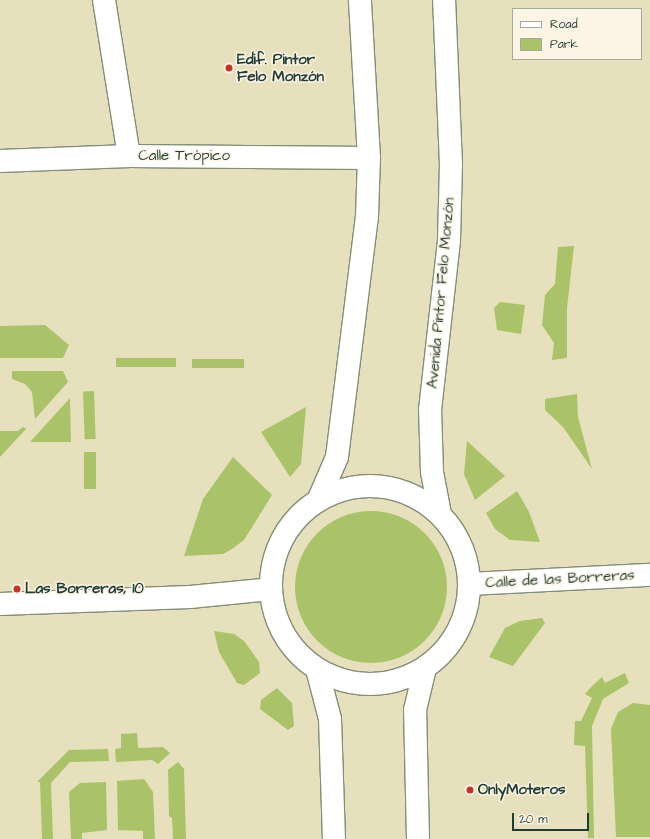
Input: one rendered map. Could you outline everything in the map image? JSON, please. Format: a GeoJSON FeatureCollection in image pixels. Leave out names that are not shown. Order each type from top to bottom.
{"type":"FeatureCollection","features":[{"type":"Feature","properties":{"kind":"street"},"geometry":{"type":"LineString","coordinates":[[104,0],[129,156]]}},
{"type":"Feature","properties":{"kind":"street"},"geometry":{"type":"LineString","coordinates":[[318,500],[337,457],[346,400],[367,217],[369,158],[360,0]]}},
{"type":"Feature","properties":{"kind":"street","name":"Avenida Pintor Felo Monzón"},"geometry":{"type":"LineString","coordinates":[[440,514],[432,472],[430,410],[449,233],[451,165],[444,0]]}},
{"type":"Feature","properties":{"kind":"street","name":"Calle Trópico"},"geometry":{"type":"LineString","coordinates":[[0,161],[129,156],[369,158]]}},
{"type":"Feature","properties":{"kind":"street"},"geometry":{"type":"LineString","coordinates":[[381,486],[413,495],[440,514],[456,534],[464,552],[470,584],[465,616],[450,645],[426,668],[400,680],[371,684],[343,681],[317,669],[290,642],[277,620],[271,589],[273,563],[282,538],[297,517],[318,500],[348,488],[381,486]]}},
{"type":"Feature","properties":{"kind":"street","name":"Calle de las Borreras"},"geometry":{"type":"LineString","coordinates":[[470,584],[650,575]]}},
{"type":"Feature","properties":{"kind":"street"},"geometry":{"type":"LineString","coordinates":[[0,604],[190,597],[271,589]]}},
{"type":"Feature","properties":{"kind":"street"},"geometry":{"type":"LineString","coordinates":[[418,839],[415,710],[426,668]]}},
{"type":"Feature","properties":{"kind":"street"},"geometry":{"type":"LineString","coordinates":[[317,669],[330,719],[334,839]]}},
{"type":"Feature","properties":{"kind":"green space"},"geometry":{"type":"Polygon","coordinates":[[[574,246],[567,308],[567,358],[552,360],[554,343],[542,325],[545,295],[555,284],[558,247],[574,246]]]}},
{"type":"Feature","properties":{"kind":"green space"},"geometry":{"type":"Polygon","coordinates":[[[500,302],[525,305],[521,334],[497,330],[494,308],[500,302]]]}},
{"type":"Feature","properties":{"kind":"green space"},"geometry":{"type":"Polygon","coordinates":[[[45,325],[69,345],[63,358],[0,358],[0,326],[45,325]]]}},
{"type":"Feature","properties":{"kind":"green space"},"geometry":{"type":"Polygon","coordinates":[[[116,358],[176,358],[176,367],[116,367],[116,358]]]}},
{"type":"Feature","properties":{"kind":"green space"},"geometry":{"type":"Polygon","coordinates":[[[192,359],[244,359],[244,368],[192,368],[192,359]]]}},
{"type":"Feature","properties":{"kind":"green space"},"geometry":{"type":"Polygon","coordinates":[[[12,371],[63,371],[68,382],[35,419],[32,392],[25,384],[12,379],[12,371]]]}},
{"type":"Feature","properties":{"kind":"green space"},"geometry":{"type":"Polygon","coordinates":[[[83,391],[94,391],[96,439],[85,439],[83,391]]]}},
{"type":"Feature","properties":{"kind":"green space"},"geometry":{"type":"Polygon","coordinates":[[[577,394],[578,417],[592,469],[563,427],[545,410],[545,399],[577,394]]]}},
{"type":"Feature","properties":{"kind":"green space"},"geometry":{"type":"Polygon","coordinates":[[[70,398],[71,442],[30,442],[70,398]]]}},
{"type":"Feature","properties":{"kind":"green space"},"geometry":{"type":"Polygon","coordinates":[[[306,407],[301,464],[290,477],[261,432],[306,407]]]}},
{"type":"Feature","properties":{"kind":"green space"},"geometry":{"type":"Polygon","coordinates":[[[23,427],[26,429],[0,457],[0,431],[18,431],[23,427]]]}},
{"type":"Feature","properties":{"kind":"green space"},"geometry":{"type":"Polygon","coordinates":[[[467,441],[505,476],[475,500],[464,474],[467,441]]]}},
{"type":"Feature","properties":{"kind":"green space"},"geometry":{"type":"Polygon","coordinates":[[[84,452],[96,452],[96,489],[84,489],[84,452]]]}},
{"type":"Feature","properties":{"kind":"green space"},"geometry":{"type":"Polygon","coordinates":[[[233,457],[272,495],[244,540],[232,549],[223,554],[184,556],[203,499],[233,457]]]}},
{"type":"Feature","properties":{"kind":"green space"},"geometry":{"type":"Polygon","coordinates":[[[517,491],[529,512],[540,542],[510,540],[495,529],[486,513],[517,491]]]}},
{"type":"Feature","properties":{"kind":"green space"},"geometry":{"type":"Polygon","coordinates":[[[364,511],[378,511],[393,514],[407,520],[425,533],[438,551],[444,565],[447,587],[444,609],[438,623],[425,641],[407,654],[393,660],[378,663],[364,663],[349,660],[335,654],[323,646],[312,635],[304,623],[298,609],[295,594],[295,580],[298,565],[304,551],[312,539],[323,528],[335,520],[349,514],[364,511]]]}},
{"type":"Feature","properties":{"kind":"green space"},"geometry":{"type":"Polygon","coordinates":[[[542,618],[545,623],[513,666],[489,657],[505,628],[520,621],[542,618]]]}},
{"type":"Feature","properties":{"kind":"green space"},"geometry":{"type":"Polygon","coordinates":[[[214,631],[234,634],[244,641],[259,662],[260,673],[244,685],[237,683],[219,652],[214,631]]]}},
{"type":"Feature","properties":{"kind":"green space"},"geometry":{"type":"Polygon","coordinates":[[[625,673],[629,683],[603,699],[592,726],[594,838],[588,838],[585,746],[574,745],[575,721],[581,721],[592,698],[585,694],[592,686],[602,677],[605,683],[625,673]]]}},
{"type":"Feature","properties":{"kind":"green space"},"geometry":{"type":"Polygon","coordinates":[[[277,688],[292,703],[294,726],[288,730],[260,709],[261,700],[277,688]]]}},
{"type":"Feature","properties":{"kind":"green space"},"geometry":{"type":"Polygon","coordinates":[[[633,703],[650,705],[650,837],[616,837],[611,729],[618,712],[633,703]]]}},
{"type":"Feature","properties":{"kind":"green space"},"geometry":{"type":"Polygon","coordinates":[[[137,733],[138,748],[163,747],[170,753],[158,764],[152,760],[116,762],[115,749],[121,748],[121,734],[137,733]]]}},
{"type":"Feature","properties":{"kind":"green space"},"geometry":{"type":"Polygon","coordinates":[[[108,749],[109,761],[70,762],[51,783],[53,839],[42,839],[40,782],[37,782],[69,750],[108,749]]]}},
{"type":"Feature","properties":{"kind":"green space"},"geometry":{"type":"Polygon","coordinates":[[[178,762],[184,769],[186,839],[173,839],[172,818],[169,816],[168,770],[178,762]]]}},
{"type":"Feature","properties":{"kind":"green space"},"geometry":{"type":"Polygon","coordinates":[[[144,779],[153,792],[155,839],[143,839],[143,831],[118,830],[117,781],[144,779]]]}},
{"type":"Feature","properties":{"kind":"green space"},"geometry":{"type":"Polygon","coordinates":[[[106,782],[107,830],[82,833],[82,839],[71,839],[69,792],[80,783],[106,782]]]}},
{"type":"Feature","properties":{"kind":"place","name":"Edif. Pintor Felo Monzón"},"geometry":{"type":"Point","coordinates":[229,68]}},
{"type":"Feature","properties":{"kind":"place","name":"Las Borreras, 10"},"geometry":{"type":"Point","coordinates":[17,589]}},
{"type":"Feature","properties":{"kind":"place","name":"OnlyMoteros"},"geometry":{"type":"Point","coordinates":[470,790]}}]}
